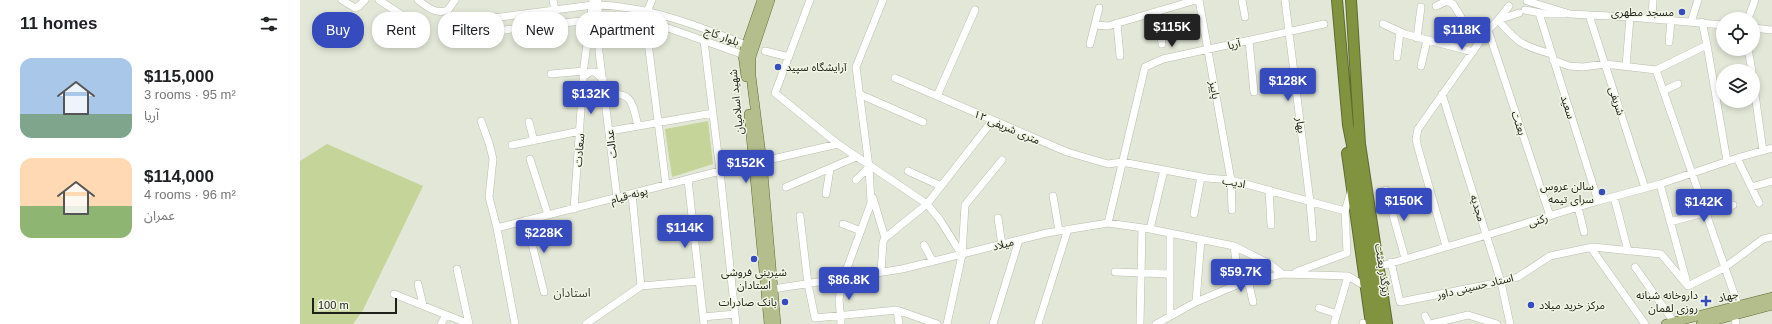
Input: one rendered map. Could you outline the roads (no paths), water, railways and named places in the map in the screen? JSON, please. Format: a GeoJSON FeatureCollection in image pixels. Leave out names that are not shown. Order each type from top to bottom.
{"type":"FeatureCollection","features":[{"type":"Feature","properties":{"kind":"highway"},"geometry":{"type":"LineString","coordinates":[[1337,0],[1348,125],[1346,146],[1365,286],[1366,324]]}},
{"type":"Feature","properties":{"kind":"highway"},"geometry":{"type":"LineString","coordinates":[[1351,0],[1360,124],[1366,141],[1388,263],[1387,324]]}},
{"type":"Feature","properties":{"kind":"highway","name":"زیرگذر بعثت"},"geometry":{"type":"LineString","coordinates":[[1360,124],[1360,144],[1387,324]]}},
{"type":"Feature","properties":{"kind":"highway","name":"زیرگذر بعثت"},"geometry":{"type":"LineString","coordinates":[[1348,125],[1387,324]]}},
{"type":"Feature","properties":{"kind":"main road"},"geometry":{"type":"LineString","coordinates":[[748,51],[762,0]]}},
{"type":"Feature","properties":{"kind":"main road"},"geometry":{"type":"LineString","coordinates":[[748,51],[770,0]]}},
{"type":"Feature","properties":{"kind":"main road","name":"شهید اسلامیان"},"geometry":{"type":"LineString","coordinates":[[748,51],[758,162],[769,324]]}},
{"type":"Feature","properties":{"kind":"main road","name":"شهید اسلامیان"},"geometry":{"type":"LineString","coordinates":[[758,162],[776,324]]}},
{"type":"Feature","properties":{"kind":"main road","name":"جهاد"},"geometry":{"type":"LineString","coordinates":[[1670,323],[1772,297]]}},
{"type":"Feature","properties":{"kind":"main road","name":"جهاد"},"geometry":{"type":"LineString","coordinates":[[1701,324],[1735,320],[1772,306]]}},
{"type":"Feature","properties":{"kind":"street"},"geometry":{"type":"LineString","coordinates":[[342,0],[355,8],[364,0]]}},
{"type":"Feature","properties":{"kind":"street"},"geometry":{"type":"LineString","coordinates":[[379,0],[397,12]]}},
{"type":"Feature","properties":{"kind":"street"},"geometry":{"type":"LineString","coordinates":[[418,0],[431,9],[440,12],[448,10],[455,0]]}},
{"type":"Feature","properties":{"kind":"street"},"geometry":{"type":"LineString","coordinates":[[553,0],[555,10]]}},
{"type":"Feature","properties":{"kind":"street"},"geometry":{"type":"LineString","coordinates":[[648,12],[652,0]]}},
{"type":"Feature","properties":{"kind":"street"},"geometry":{"type":"LineString","coordinates":[[810,0],[776,93],[838,144],[869,167],[891,179],[927,204],[940,220],[962,255]]}},
{"type":"Feature","properties":{"kind":"street"},"geometry":{"type":"LineString","coordinates":[[841,324],[839,316],[839,298],[843,279],[870,205],[869,167],[856,67],[883,0]]}},
{"type":"Feature","properties":{"kind":"street"},"geometry":{"type":"LineString","coordinates":[[1095,25],[1108,26],[1197,0]]}},
{"type":"Feature","properties":{"kind":"street","name":"پاییز"},"geometry":{"type":"LineString","coordinates":[[1197,0],[1208,50],[1231,180],[1232,210]]}},
{"type":"Feature","properties":{"kind":"street"},"geometry":{"type":"LineString","coordinates":[[1242,0],[1245,17]]}},
{"type":"Feature","properties":{"kind":"street","name":"بهار"},"geometry":{"type":"LineString","coordinates":[[1285,0],[1310,202],[1313,238]]}},
{"type":"Feature","properties":{"kind":"street"},"geometry":{"type":"LineString","coordinates":[[1652,18],[1653,0]]}},
{"type":"Feature","properties":{"kind":"street"},"geometry":{"type":"LineString","coordinates":[[1691,22],[1698,0]]}},
{"type":"Feature","properties":{"kind":"street"},"geometry":{"type":"LineString","coordinates":[[1751,12],[1755,0]]}},
{"type":"Feature","properties":{"kind":"street"},"geometry":{"type":"LineString","coordinates":[[1436,6],[1447,1],[1453,4],[1469,30],[1482,40]]}},
{"type":"Feature","properties":{"kind":"street"},"geometry":{"type":"LineString","coordinates":[[1498,20],[1522,11],[1527,1],[1570,14]]}},
{"type":"Feature","properties":{"kind":"street"},"geometry":{"type":"LineString","coordinates":[[594,12],[595,2]]}},
{"type":"Feature","properties":{"kind":"street","name":"بلوار کاج"},"geometry":{"type":"LineString","coordinates":[[504,17],[555,10],[595,2],[648,12]]}},
{"type":"Feature","properties":{"kind":"street"},"geometry":{"type":"LineString","coordinates":[[1509,3],[1513,11],[1560,15],[1570,14],[1652,18],[1716,24]]}},
{"type":"Feature","properties":{"kind":"street"},"geometry":{"type":"LineString","coordinates":[[1446,246],[1416,139],[1418,129],[1488,30],[1498,20],[1509,3]]}},
{"type":"Feature","properties":{"kind":"street"},"geometry":{"type":"LineString","coordinates":[[1417,38],[1421,7]]}},
{"type":"Feature","properties":{"kind":"street"},"geometry":{"type":"LineString","coordinates":[[1090,44],[1099,8]]}},
{"type":"Feature","properties":{"kind":"street"},"geometry":{"type":"LineString","coordinates":[[937,96],[975,10]]}},
{"type":"Feature","properties":{"kind":"street"},"geometry":{"type":"LineString","coordinates":[[1158,11],[1162,44]]}},
{"type":"Feature","properties":{"kind":"street","name":"سعید"},"geometry":{"type":"LineString","coordinates":[[1539,13],[1598,201]]}},
{"type":"Feature","properties":{"kind":"street","name":"شریفی"},"geometry":{"type":"LineString","coordinates":[[1589,15],[1645,188]]}},
{"type":"Feature","properties":{"kind":"street"},"geometry":{"type":"LineString","coordinates":[[1626,66],[1630,17]]}},
{"type":"Feature","properties":{"kind":"street","name":"بلوار کاج"},"geometry":{"type":"LineString","coordinates":[[668,20],[748,51]]}},
{"type":"Feature","properties":{"kind":"street"},"geometry":{"type":"LineString","coordinates":[[1498,20],[1515,39],[1528,48],[1552,57],[1569,66],[1576,67],[1605,64],[1656,70],[1707,45]]}},
{"type":"Feature","properties":{"kind":"street"},"geometry":{"type":"LineString","coordinates":[[1669,42],[1671,20]]}},
{"type":"Feature","properties":{"kind":"street","name":"بلوار کاج"},"geometry":{"type":"LineString","coordinates":[[504,29],[576,21]]}},
{"type":"Feature","properties":{"kind":"street"},"geometry":{"type":"LineString","coordinates":[[1702,22],[1727,161]]}},
{"type":"Feature","properties":{"kind":"street"},"geometry":{"type":"LineString","coordinates":[[1118,23],[1120,56]]}},
{"type":"Feature","properties":{"kind":"street","name":"آریا"},"geometry":{"type":"LineString","coordinates":[[1122,162],[1145,67],[1163,59],[1324,24]]}},
{"type":"Feature","properties":{"kind":"street"},"geometry":{"type":"LineString","coordinates":[[1383,24],[1417,38],[1473,52]]}},
{"type":"Feature","properties":{"kind":"street","name":"بلوار کاج"},"geometry":{"type":"LineString","coordinates":[[668,28],[704,41],[748,51]]}},
{"type":"Feature","properties":{"kind":"street"},"geometry":{"type":"LineString","coordinates":[[1760,29],[1772,30]]}},
{"type":"Feature","properties":{"kind":"street","name":"بعثت"},"geometry":{"type":"LineString","coordinates":[[1488,30],[1550,216]]}},
{"type":"Feature","properties":{"kind":"street"},"geometry":{"type":"LineString","coordinates":[[1397,57],[1400,32]]}},
{"type":"Feature","properties":{"kind":"street"},"geometry":{"type":"LineString","coordinates":[[1249,40],[1254,92]]}},
{"type":"Feature","properties":{"kind":"street"},"geometry":{"type":"LineString","coordinates":[[1421,66],[1427,40]]}},
{"type":"Feature","properties":{"kind":"street"},"geometry":{"type":"LineString","coordinates":[[704,41],[720,171],[736,324]]}},
{"type":"Feature","properties":{"kind":"street","name":"سعادت"},"geometry":{"type":"LineString","coordinates":[[574,209],[583,74],[588,48]]}},
{"type":"Feature","properties":{"kind":"street","name":"عدالت"},"geometry":{"type":"LineString","coordinates":[[598,48],[610,131],[617,198]]}},
{"type":"Feature","properties":{"kind":"street"},"geometry":{"type":"LineString","coordinates":[[649,48],[660,123],[666,185]]}},
{"type":"Feature","properties":{"kind":"street"},"geometry":{"type":"LineString","coordinates":[[765,51],[789,57]]}},
{"type":"Feature","properties":{"kind":"street"},"geometry":{"type":"LineString","coordinates":[[1656,70],[1738,305]]}},
{"type":"Feature","properties":{"kind":"street"},"geometry":{"type":"LineString","coordinates":[[551,74],[583,74],[595,72],[603,79]]}},
{"type":"Feature","properties":{"kind":"street","name":"۱۲ متری شریفی"},"geometry":{"type":"LineString","coordinates":[[895,78],[1067,152],[1108,164],[1122,162]]}},
{"type":"Feature","properties":{"kind":"street"},"geometry":{"type":"LineString","coordinates":[[1663,91],[1678,84]]}},
{"type":"Feature","properties":{"kind":"street"},"geometry":{"type":"LineString","coordinates":[[605,94],[619,93],[625,95],[633,106],[638,126]]}},
{"type":"Feature","properties":{"kind":"street"},"geometry":{"type":"LineString","coordinates":[[859,94],[924,122]]}},
{"type":"Feature","properties":{"kind":"street","name":"مجدیه"},"geometry":{"type":"LineString","coordinates":[[1442,94],[1501,282],[1510,324]]}},
{"type":"Feature","properties":{"kind":"street"},"geometry":{"type":"LineString","coordinates":[[1757,108],[1764,151]]}},
{"type":"Feature","properties":{"kind":"street"},"geometry":{"type":"LineString","coordinates":[[610,131],[713,113]]}},
{"type":"Feature","properties":{"kind":"street"},"geometry":{"type":"LineString","coordinates":[[480,121],[489,143],[493,159],[489,197],[497,228],[513,323]]}},
{"type":"Feature","properties":{"kind":"street"},"geometry":{"type":"LineString","coordinates":[[881,272],[883,242],[885,238],[927,204],[992,121]]}},
{"type":"Feature","properties":{"kind":"street"},"geometry":{"type":"LineString","coordinates":[[529,122],[534,141]]}},
{"type":"Feature","properties":{"kind":"street"},"geometry":{"type":"LineString","coordinates":[[512,146],[580,131]]}},
{"type":"Feature","properties":{"kind":"street","name":"پونه-قیام"},"geometry":{"type":"LineString","coordinates":[[497,228],[720,171],[838,144]]}},
{"type":"Feature","properties":{"kind":"street","name":"رکنی"},"geometry":{"type":"LineString","coordinates":[[1388,263],[1660,184],[1727,161],[1772,148]]}},
{"type":"Feature","properties":{"kind":"street"},"geometry":{"type":"LineString","coordinates":[[786,187],[856,157]]}},
{"type":"Feature","properties":{"kind":"street"},"geometry":{"type":"LineString","coordinates":[[1737,158],[1759,203]]}},
{"type":"Feature","properties":{"kind":"street"},"geometry":{"type":"LineString","coordinates":[[530,159],[548,215]]}},
{"type":"Feature","properties":{"kind":"street"},"geometry":{"type":"LineString","coordinates":[[947,324],[962,255],[965,205],[1002,160]]}},
{"type":"Feature","properties":{"kind":"street"},"geometry":{"type":"LineString","coordinates":[[1108,222],[1122,162]]}},
{"type":"Feature","properties":{"kind":"street","name":"ادیب"},"geometry":{"type":"LineString","coordinates":[[1122,162],[1201,177],[1231,180],[1345,211]]}},
{"type":"Feature","properties":{"kind":"street"},"geometry":{"type":"LineString","coordinates":[[856,180],[869,167]]}},
{"type":"Feature","properties":{"kind":"street"},"geometry":{"type":"LineString","coordinates":[[826,194],[830,169]]}},
{"type":"Feature","properties":{"kind":"street"},"geometry":{"type":"LineString","coordinates":[[1140,324],[1141,272],[1146,228],[1164,170]]}},
{"type":"Feature","properties":{"kind":"street"},"geometry":{"type":"LineString","coordinates":[[908,171],[941,186]]}},
{"type":"Feature","properties":{"kind":"street"},"geometry":{"type":"LineString","coordinates":[[1194,214],[1201,177]]}},
{"type":"Feature","properties":{"kind":"street"},"geometry":{"type":"LineString","coordinates":[[688,180],[704,320],[735,314]]}},
{"type":"Feature","properties":{"kind":"street"},"geometry":{"type":"LineString","coordinates":[[1751,187],[1772,181]]}},
{"type":"Feature","properties":{"kind":"street"},"geometry":{"type":"LineString","coordinates":[[1660,184],[1688,286],[1724,268],[1763,239],[1772,238]]}},
{"type":"Feature","properties":{"kind":"street"},"geometry":{"type":"LineString","coordinates":[[870,189],[885,238]]}},
{"type":"Feature","properties":{"kind":"street"},"geometry":{"type":"LineString","coordinates":[[1269,190],[1271,225]]}},
{"type":"Feature","properties":{"kind":"street"},"geometry":{"type":"LineString","coordinates":[[1292,274],[1347,253],[1345,211],[1351,190]]}},
{"type":"Feature","properties":{"kind":"street"},"geometry":{"type":"LineString","coordinates":[[1386,190],[1404,258]]}},
{"type":"Feature","properties":{"kind":"street"},"geometry":{"type":"LineString","coordinates":[[632,194],[642,286]]}},
{"type":"Feature","properties":{"kind":"street"},"geometry":{"type":"LineString","coordinates":[[1053,196],[1059,230]]}},
{"type":"Feature","properties":{"kind":"street"},"geometry":{"type":"LineString","coordinates":[[1614,197],[1628,251]]}},
{"type":"Feature","properties":{"kind":"street"},"geometry":{"type":"LineString","coordinates":[[1670,222],[1733,205]]}},
{"type":"Feature","properties":{"kind":"street"},"geometry":{"type":"LineString","coordinates":[[1578,207],[1584,232]]}},
{"type":"Feature","properties":{"kind":"street"},"geometry":{"type":"LineString","coordinates":[[800,216],[808,284],[815,318],[897,310],[937,324]]}},
{"type":"Feature","properties":{"kind":"street"},"geometry":{"type":"LineString","coordinates":[[998,218],[1002,245]]}},
{"type":"Feature","properties":{"kind":"street"},"geometry":{"type":"LineString","coordinates":[[526,220],[544,292]]}},
{"type":"Feature","properties":{"kind":"street","name":"میلاد"},"geometry":{"type":"LineString","coordinates":[[773,289],[902,269],[1059,230],[1108,222],[1146,228],[1234,246],[1270,264],[1282,274]]}},
{"type":"Feature","properties":{"kind":"street"},"geometry":{"type":"LineString","coordinates":[[843,224],[861,231]]}},
{"type":"Feature","properties":{"kind":"street"},"geometry":{"type":"LineString","coordinates":[[1038,324],[1068,229]]}},
{"type":"Feature","properties":{"kind":"street"},"geometry":{"type":"LineString","coordinates":[[1170,233],[1170,316]]}},
{"type":"Feature","properties":{"kind":"street"},"geometry":{"type":"LineString","coordinates":[[1196,302],[1201,239]]}},
{"type":"Feature","properties":{"kind":"street"},"geometry":{"type":"LineString","coordinates":[[992,324],[1019,240]]}},
{"type":"Feature","properties":{"kind":"street"},"geometry":{"type":"LineString","coordinates":[[924,245],[933,262]]}},
{"type":"Feature","properties":{"kind":"street"},"geometry":{"type":"LineString","coordinates":[[1234,246],[1239,284]]}},
{"type":"Feature","properties":{"kind":"street"},"geometry":{"type":"LineString","coordinates":[[1591,248],[1645,324]]}},
{"type":"Feature","properties":{"kind":"street","name":"استاد حسینی داور"},"geometry":{"type":"LineString","coordinates":[[1388,263],[1400,302],[1501,282],[1518,277],[1550,256],[1591,248],[1661,254],[1688,286]]}},
{"type":"Feature","properties":{"kind":"street"},"geometry":{"type":"LineString","coordinates":[[1635,267],[1670,323]]}},
{"type":"Feature","properties":{"kind":"street"},"geometry":{"type":"LineString","coordinates":[[458,270],[469,324]]}},
{"type":"Feature","properties":{"kind":"street"},"geometry":{"type":"LineString","coordinates":[[1115,272],[1170,274]]}},
{"type":"Feature","properties":{"kind":"street"},"geometry":{"type":"LineString","coordinates":[[1156,324],[1196,302],[1248,280],[1282,274],[1348,276],[1365,286]]}},
{"type":"Feature","properties":{"kind":"street"},"geometry":{"type":"LineString","coordinates":[[1334,324],[1348,276]]}},
{"type":"Feature","properties":{"kind":"street"},"geometry":{"type":"LineString","coordinates":[[1248,280],[1253,302]]}},
{"type":"Feature","properties":{"kind":"street"},"geometry":{"type":"LineString","coordinates":[[586,324],[642,286],[699,281]]}},
{"type":"Feature","properties":{"kind":"street"},"geometry":{"type":"LineString","coordinates":[[418,284],[423,305]]}},
{"type":"Feature","properties":{"kind":"street"},"geometry":{"type":"LineString","coordinates":[[394,294],[469,324]]}},
{"type":"Feature","properties":{"kind":"street"},"geometry":{"type":"LineString","coordinates":[[1319,308],[1337,314]]}},
{"type":"Feature","properties":{"kind":"street"},"geometry":{"type":"LineString","coordinates":[[897,310],[899,324]]}},
{"type":"Feature","properties":{"kind":"street"},"geometry":{"type":"LineString","coordinates":[[441,324],[446,315]]}},
{"type":"Feature","properties":{"kind":"street"},"geometry":{"type":"LineString","coordinates":[[1425,316],[1430,324],[1468,315],[1497,324]]}},
{"type":"Feature","properties":{"kind":"place","name":"مسجد مطهری"},"geometry":{"type":"Point","coordinates":[1682,12]}},
{"type":"Feature","properties":{"kind":"place","name":"آرایشگاه سپید"},"geometry":{"type":"Point","coordinates":[778,67]}},
{"type":"Feature","properties":{"kind":"place","name":"سالن عروس سرای تیمه"},"geometry":{"type":"Point","coordinates":[1602,192]}},
{"type":"Feature","properties":{"kind":"place","name":"شیرینی فروشی استادان"},"geometry":{"type":"Point","coordinates":[754,259]}},
{"type":"Feature","properties":{"kind":"place","name":"داروخانه شبانه روزی لقمان"},"geometry":{"type":"Point","coordinates":[1706,301]}},
{"type":"Feature","properties":{"kind":"place","name":"بانک صادرات"},"geometry":{"type":"Point","coordinates":[785,302]}},
{"type":"Feature","properties":{"kind":"place","name":"مرکز خرید میلاد"},"geometry":{"type":"Point","coordinates":[1531,305]}},
{"type":"Feature","properties":{"kind":"district","name":"استادان"},"geometry":{"type":"Point","coordinates":[572,293]}}]}
